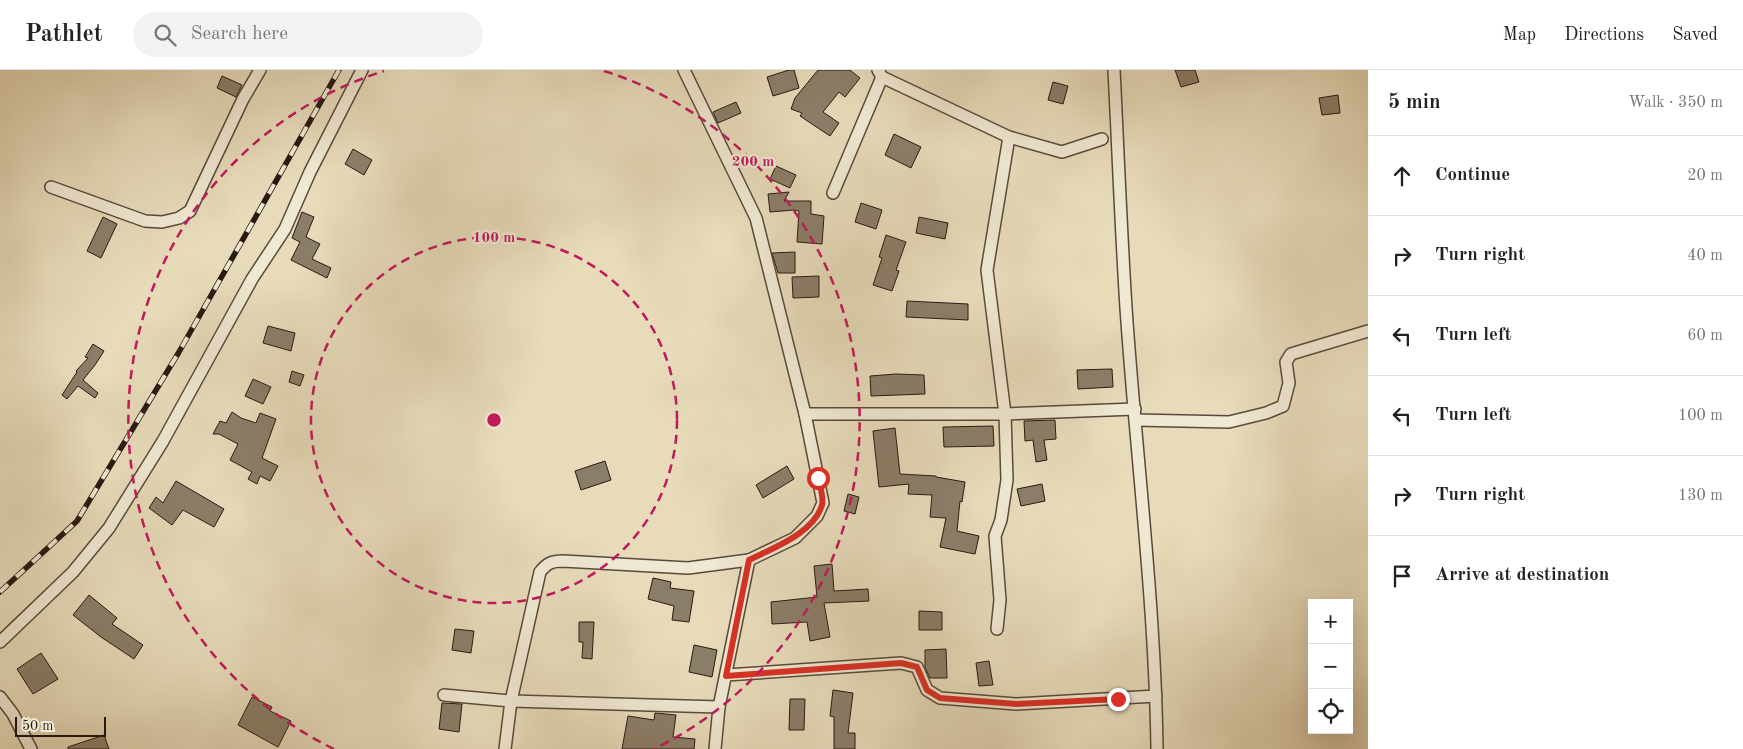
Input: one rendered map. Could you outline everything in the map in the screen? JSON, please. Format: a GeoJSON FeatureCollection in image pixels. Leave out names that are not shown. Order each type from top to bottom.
{"type":"FeatureCollection","features":[{"type":"Feature","properties":{"kind":"street"},"geometry":{"type":"LineString","coordinates":[[51,187],[145,220],[162,222],[179,218],[190,211],[243,99],[260,70]]}},
{"type":"Feature","properties":{"kind":"street"},"geometry":{"type":"LineString","coordinates":[[0,642],[73,572],[109,528],[163,441],[252,279],[285,228],[310,172],[362,70]]}},
{"type":"Feature","properties":{"kind":"street"},"geometry":{"type":"LineString","coordinates":[[505,749],[511,701],[540,572],[547,564],[553,561],[563,561],[688,568],[749,560],[795,538],[817,516],[823,503],[805,414],[756,218],[684,70]]}},
{"type":"Feature","properties":{"kind":"street"},"geometry":{"type":"LineString","coordinates":[[1114,70],[1126,308],[1151,604],[1157,749]]}},
{"type":"Feature","properties":{"kind":"street"},"geometry":{"type":"LineString","coordinates":[[832,193],[880,73],[1009,137],[1062,152],[1102,139]]}},
{"type":"Feature","properties":{"kind":"street"},"geometry":{"type":"LineString","coordinates":[[997,629],[1000,600],[995,536],[1000,520],[1007,480],[1005,414],[987,270],[1009,137]]}},
{"type":"Feature","properties":{"kind":"street"},"geometry":{"type":"LineString","coordinates":[[805,414],[1135,414],[1229,422],[1266,413],[1283,406],[1289,383],[1286,362],[1291,354],[1368,331]]}},
{"type":"Feature","properties":{"kind":"street"},"geometry":{"type":"LineString","coordinates":[[715,749],[719,707],[749,560]]}},
{"type":"Feature","properties":{"kind":"street"},"geometry":{"type":"LineString","coordinates":[[726,676],[901,663],[917,667],[927,690],[940,698],[1016,704],[1156,696]]}},
{"type":"Feature","properties":{"kind":"street"},"geometry":{"type":"LineString","coordinates":[[444,695],[511,701],[719,707]]}},
{"type":"Feature","properties":{"kind":"street"},"geometry":{"type":"LineString","coordinates":[[0,697],[13,714],[31,749]]}},
{"type":"Feature","properties":{"kind":"building"},"geometry":{"type":"Polygon","coordinates":[[[794,70],[799,88],[773,96],[767,77],[794,70]]]}},
{"type":"Feature","properties":{"kind":"building"},"geometry":{"type":"Polygon","coordinates":[[[818,70],[850,70],[860,78],[845,97],[839,92],[823,112],[839,123],[830,136],[800,116],[802,113],[791,109],[795,98],[818,70]]]}},
{"type":"Feature","properties":{"kind":"building"},"geometry":{"type":"Polygon","coordinates":[[[1175,70],[1195,70],[1199,82],[1181,87],[1175,70]]]}},
{"type":"Feature","properties":{"kind":"building"},"geometry":{"type":"Polygon","coordinates":[[[222,76],[242,85],[236,97],[217,88],[222,76]]]}},
{"type":"Feature","properties":{"kind":"building"},"geometry":{"type":"Polygon","coordinates":[[[1053,82],[1068,86],[1063,104],[1048,100],[1053,82]]]}},
{"type":"Feature","properties":{"kind":"building"},"geometry":{"type":"Polygon","coordinates":[[[1338,95],[1340,113],[1322,115],[1319,98],[1338,95]]]}},
{"type":"Feature","properties":{"kind":"building"},"geometry":{"type":"Polygon","coordinates":[[[736,102],[741,113],[718,123],[713,112],[736,102]]]}},
{"type":"Feature","properties":{"kind":"building"},"geometry":{"type":"Polygon","coordinates":[[[894,134],[921,147],[911,168],[885,155],[894,134]]]}},
{"type":"Feature","properties":{"kind":"building"},"geometry":{"type":"Polygon","coordinates":[[[353,149],[372,160],[364,175],[345,164],[353,149]]]}},
{"type":"Feature","properties":{"kind":"building"},"geometry":{"type":"Polygon","coordinates":[[[776,166],[796,175],[790,188],[770,179],[776,166]]]}},
{"type":"Feature","properties":{"kind":"building"},"geometry":{"type":"Polygon","coordinates":[[[789,192],[784,201],[811,201],[811,214],[824,216],[822,244],[797,242],[799,211],[770,212],[768,194],[789,192]]]}},
{"type":"Feature","properties":{"kind":"building"},"geometry":{"type":"Polygon","coordinates":[[[861,203],[882,210],[876,229],[855,222],[861,203]]]}},
{"type":"Feature","properties":{"kind":"building"},"geometry":{"type":"Polygon","coordinates":[[[302,212],[314,217],[306,237],[320,244],[312,259],[331,268],[327,278],[291,260],[300,242],[292,238],[302,212]]]}},
{"type":"Feature","properties":{"kind":"building"},"geometry":{"type":"Polygon","coordinates":[[[103,217],[117,224],[101,258],[87,251],[103,217]]]}},
{"type":"Feature","properties":{"kind":"building"},"geometry":{"type":"Polygon","coordinates":[[[919,217],[948,223],[945,239],[916,233],[919,217]]]}},
{"type":"Feature","properties":{"kind":"building"},"geometry":{"type":"Polygon","coordinates":[[[886,235],[906,242],[896,270],[899,271],[892,291],[873,285],[882,258],[879,257],[886,235]]]}},
{"type":"Feature","properties":{"kind":"building"},"geometry":{"type":"Polygon","coordinates":[[[795,252],[795,273],[778,273],[772,253],[795,252]]]}},
{"type":"Feature","properties":{"kind":"building"},"geometry":{"type":"Polygon","coordinates":[[[819,276],[819,297],[793,298],[792,277],[819,276]]]}},
{"type":"Feature","properties":{"kind":"building"},"geometry":{"type":"Polygon","coordinates":[[[907,301],[968,304],[968,320],[906,317],[907,301]]]}},
{"type":"Feature","properties":{"kind":"building"},"geometry":{"type":"Polygon","coordinates":[[[268,326],[295,333],[291,351],[263,343],[268,326]]]}},
{"type":"Feature","properties":{"kind":"building"},"geometry":{"type":"Polygon","coordinates":[[[93,344],[104,351],[83,380],[98,393],[95,398],[78,386],[67,399],[62,395],[76,371],[88,358],[85,357],[93,344]]]}},
{"type":"Feature","properties":{"kind":"building"},"geometry":{"type":"Polygon","coordinates":[[[1112,369],[1113,387],[1078,389],[1077,370],[1112,369]]]}},
{"type":"Feature","properties":{"kind":"building"},"geometry":{"type":"Polygon","coordinates":[[[292,371],[304,375],[300,386],[289,382],[292,371]]]}},
{"type":"Feature","properties":{"kind":"building"},"geometry":{"type":"Polygon","coordinates":[[[896,374],[924,375],[925,394],[871,396],[870,376],[896,374]]]}},
{"type":"Feature","properties":{"kind":"building"},"geometry":{"type":"Polygon","coordinates":[[[253,379],[271,387],[263,404],[245,396],[253,379]]]}},
{"type":"Feature","properties":{"kind":"building"},"geometry":{"type":"Polygon","coordinates":[[[232,412],[241,418],[256,423],[260,413],[276,419],[262,458],[278,466],[270,481],[260,476],[257,484],[248,479],[252,472],[230,460],[238,444],[219,434],[213,434],[220,421],[226,423],[232,412]]]}},
{"type":"Feature","properties":{"kind":"building"},"geometry":{"type":"Polygon","coordinates":[[[1055,420],[1056,439],[1044,440],[1047,460],[1036,462],[1033,440],[1025,441],[1024,421],[1055,420]]]}},
{"type":"Feature","properties":{"kind":"building"},"geometry":{"type":"Polygon","coordinates":[[[993,426],[994,446],[944,447],[943,427],[993,426]]]}},
{"type":"Feature","properties":{"kind":"building"},"geometry":{"type":"Polygon","coordinates":[[[895,428],[900,474],[936,476],[965,482],[962,502],[960,501],[957,531],[979,536],[975,554],[940,547],[946,518],[930,517],[932,495],[908,494],[909,484],[879,487],[873,431],[895,428]]]}},
{"type":"Feature","properties":{"kind":"building"},"geometry":{"type":"Polygon","coordinates":[[[605,461],[611,480],[581,490],[575,471],[605,461]]]}},
{"type":"Feature","properties":{"kind":"building"},"geometry":{"type":"Polygon","coordinates":[[[787,466],[794,479],[763,498],[756,485],[787,466]]]}},
{"type":"Feature","properties":{"kind":"building"},"geometry":{"type":"Polygon","coordinates":[[[176,481],[224,509],[214,527],[183,510],[172,525],[149,508],[156,497],[163,503],[176,481]]]}},
{"type":"Feature","properties":{"kind":"building"},"geometry":{"type":"Polygon","coordinates":[[[1042,484],[1045,501],[1021,506],[1017,489],[1042,484]]]}},
{"type":"Feature","properties":{"kind":"building"},"geometry":{"type":"Polygon","coordinates":[[[848,494],[859,497],[855,514],[844,511],[848,494]]]}},
{"type":"Feature","properties":{"kind":"building"},"geometry":{"type":"Polygon","coordinates":[[[832,564],[834,591],[868,589],[869,601],[824,603],[830,637],[810,641],[807,622],[772,624],[771,602],[817,597],[814,566],[832,564]]]}},
{"type":"Feature","properties":{"kind":"building"},"geometry":{"type":"Polygon","coordinates":[[[653,578],[671,582],[670,588],[694,591],[689,622],[672,620],[674,606],[648,599],[653,578]]]}},
{"type":"Feature","properties":{"kind":"building"},"geometry":{"type":"Polygon","coordinates":[[[89,595],[117,618],[112,624],[143,645],[134,659],[73,615],[89,595]]]}},
{"type":"Feature","properties":{"kind":"building"},"geometry":{"type":"Polygon","coordinates":[[[919,611],[942,612],[942,630],[919,630],[919,611]]]}},
{"type":"Feature","properties":{"kind":"building"},"geometry":{"type":"Polygon","coordinates":[[[579,622],[594,622],[592,659],[582,658],[583,642],[579,642],[579,622]]]}},
{"type":"Feature","properties":{"kind":"building"},"geometry":{"type":"Polygon","coordinates":[[[455,629],[474,631],[471,653],[452,650],[455,629]]]}},
{"type":"Feature","properties":{"kind":"building"},"geometry":{"type":"Polygon","coordinates":[[[694,645],[717,650],[712,677],[689,672],[694,645]]]}},
{"type":"Feature","properties":{"kind":"building"},"geometry":{"type":"Polygon","coordinates":[[[946,649],[947,678],[930,678],[925,667],[925,650],[946,649]]]}},
{"type":"Feature","properties":{"kind":"building"},"geometry":{"type":"Polygon","coordinates":[[[41,653],[58,679],[33,694],[17,669],[41,653]]]}},
{"type":"Feature","properties":{"kind":"building"},"geometry":{"type":"Polygon","coordinates":[[[989,661],[993,685],[979,686],[976,663],[989,661]]]}},
{"type":"Feature","properties":{"kind":"building"},"geometry":{"type":"Polygon","coordinates":[[[833,690],[853,693],[848,733],[855,733],[855,749],[834,749],[834,717],[830,716],[833,690]]]}},
{"type":"Feature","properties":{"kind":"building"},"geometry":{"type":"Polygon","coordinates":[[[252,697],[272,707],[270,711],[291,721],[278,747],[238,725],[252,697]]]}},
{"type":"Feature","properties":{"kind":"building"},"geometry":{"type":"Polygon","coordinates":[[[790,699],[805,699],[804,730],[789,730],[790,699]]]}},
{"type":"Feature","properties":{"kind":"building"},"geometry":{"type":"Polygon","coordinates":[[[442,703],[462,704],[459,732],[439,729],[442,703]]]}},
{"type":"Feature","properties":{"kind":"building"},"geometry":{"type":"Polygon","coordinates":[[[655,713],[676,715],[673,737],[695,739],[694,749],[622,749],[628,716],[654,720],[655,713]]]}},
{"type":"Feature","properties":{"kind":"building"},"geometry":{"type":"Polygon","coordinates":[[[104,735],[109,749],[68,749],[68,747],[104,735]]]}},
{"type":"Feature","properties":{"kind":"railway"},"geometry":{"type":"LineString","coordinates":[[0,592],[77,521],[179,352],[339,70]]}},
{"type":"Feature","properties":{"kind":"route"},"geometry":{"type":"LineString","coordinates":[[818,478],[823,503],[817,516],[795,538],[749,560],[726,676],[901,663],[917,667],[927,690],[940,698],[1016,704],[1118,699]]}}]}
